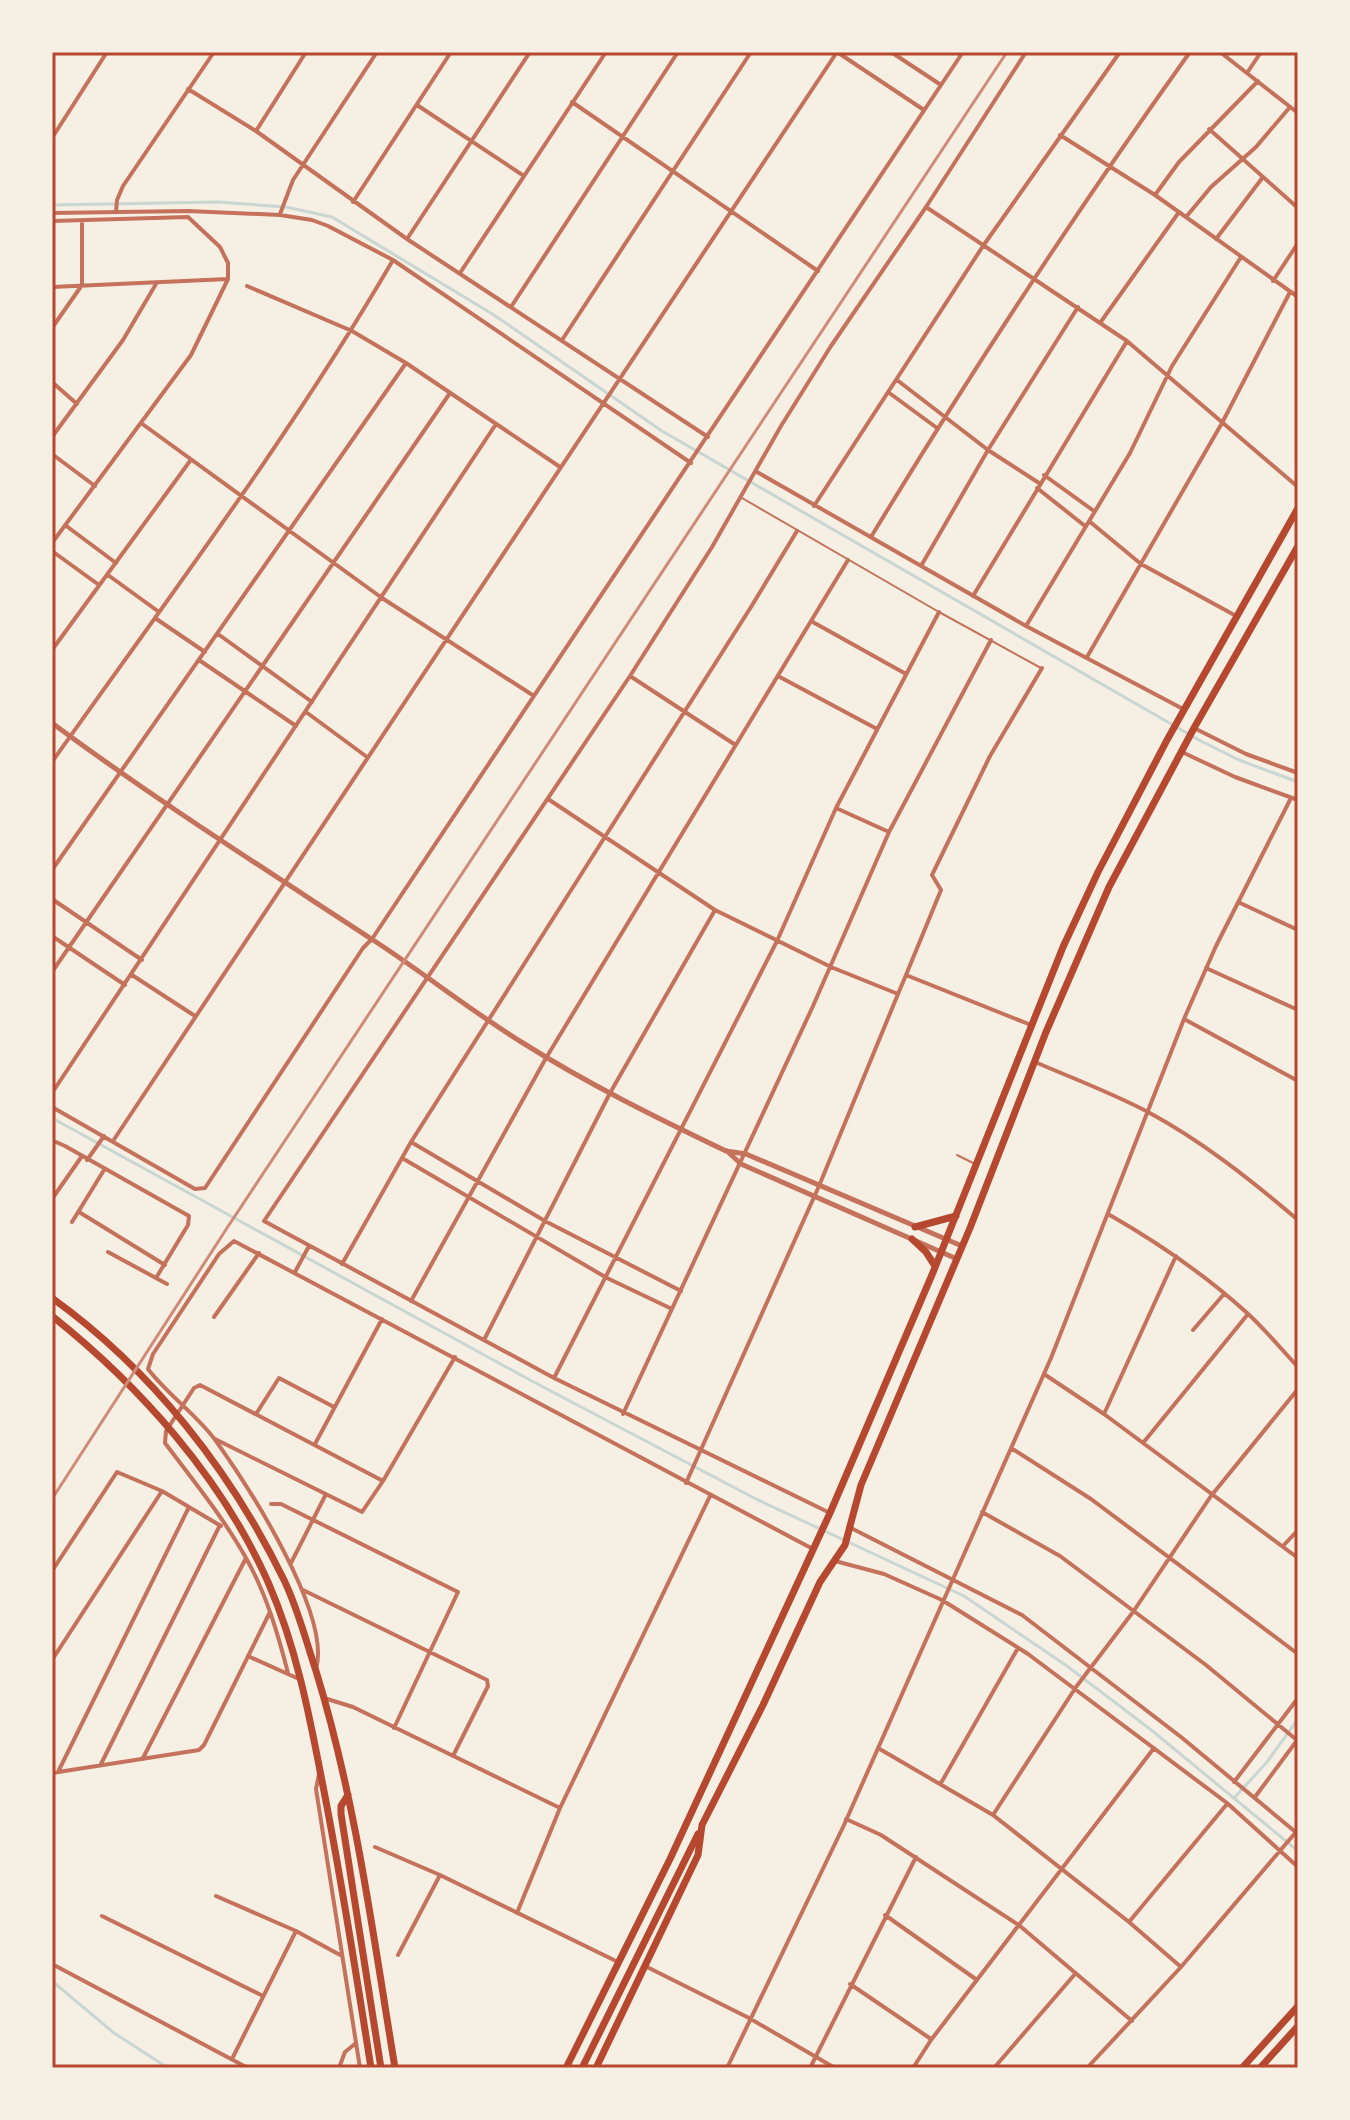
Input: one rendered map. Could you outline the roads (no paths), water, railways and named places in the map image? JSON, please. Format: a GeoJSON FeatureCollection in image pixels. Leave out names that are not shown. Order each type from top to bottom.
{"type":"FeatureCollection","features":[{"type":"Feature","properties":{"kind":"highway"},"geometry":{"type":"LineString","coordinates":[[566,2068],[748,1696],[826,1522],[956,1216],[1031,1025],[1098,872],[1171,734],[1298,508]]}},
{"type":"Feature","properties":{"kind":"highway"},"geometry":{"type":"LineString","coordinates":[[582,2068],[763,1705],[820,1582],[837,1559],[850,1530],[861,1485],[963,1246],[1035,1062],[1109,887],[1193,729],[1298,546]]}},
{"type":"Feature","properties":{"kind":"highway"},"geometry":{"type":"LineString","coordinates":[[915,1227],[956,1216]]}},
{"type":"Feature","properties":{"kind":"highway"},"geometry":{"type":"LineString","coordinates":[[912,1239],[935,1266]]}},
{"type":"Feature","properties":{"kind":"highway"},"geometry":{"type":"LineString","coordinates":[[52,1298],[112,1348],[180,1418],[205,1449],[238,1500],[285,1581],[316,1670],[348,1794],[395,2068]]}},
{"type":"Feature","properties":{"kind":"highway"},"geometry":{"type":"LineString","coordinates":[[52,1316],[90,1346],[135,1389],[203,1472],[267,1580],[301,1680],[320,1771],[371,2068]]}},
{"type":"Feature","properties":{"kind":"highway"},"geometry":{"type":"LineString","coordinates":[[348,1794],[341,1806],[344,1835],[381,2068]]}},
{"type":"Feature","properties":{"kind":"highway"},"geometry":{"type":"LineString","coordinates":[[596,2068],[698,1855],[702,1825]]}},
{"type":"Feature","properties":{"kind":"highway"},"geometry":{"type":"LineString","coordinates":[[1242,2068],[1298,2006]]}},
{"type":"Feature","properties":{"kind":"highway"},"geometry":{"type":"LineString","coordinates":[[1260,2068],[1298,2026]]}},
{"type":"Feature","properties":{"kind":"street"},"geometry":{"type":"LineString","coordinates":[[52,138],[107,52]]}},
{"type":"Feature","properties":{"kind":"street"},"geometry":{"type":"LineString","coordinates":[[256,131],[306,52]]}},
{"type":"Feature","properties":{"kind":"street"},"geometry":{"type":"LineString","coordinates":[[281,213],[303,165],[377,52]]}},
{"type":"Feature","properties":{"kind":"street"},"geometry":{"type":"LineString","coordinates":[[353,202],[451,52]]}},
{"type":"Feature","properties":{"kind":"street"},"geometry":{"type":"LineString","coordinates":[[407,239],[530,52]]}},
{"type":"Feature","properties":{"kind":"street"},"geometry":{"type":"LineString","coordinates":[[460,273],[606,52]]}},
{"type":"Feature","properties":{"kind":"street"},"geometry":{"type":"LineString","coordinates":[[511,307],[678,52]]}},
{"type":"Feature","properties":{"kind":"street"},"geometry":{"type":"LineString","coordinates":[[562,340],[751,52]]}},
{"type":"Feature","properties":{"kind":"street"},"geometry":{"type":"LineString","coordinates":[[113,1141],[837,52],[924,110]]}},
{"type":"Feature","properties":{"kind":"street"},"geometry":{"type":"LineString","coordinates":[[891,52],[941,85]]}},
{"type":"Feature","properties":{"kind":"street"},"geometry":{"type":"LineString","coordinates":[[52,1107],[195,1189],[206,1188],[363,948],[372,939],[691,463],[963,52]]}},
{"type":"Feature","properties":{"kind":"street"},"geometry":{"type":"LineString","coordinates":[[830,1513],[699,1454],[342,1264],[308,1249],[264,1221],[630,676],[743,496],[781,426],[831,346],[1026,52]]}},
{"type":"Feature","properties":{"kind":"street"},"geometry":{"type":"LineString","coordinates":[[814,506],[983,246],[1120,52]]}},
{"type":"Feature","properties":{"kind":"street"},"geometry":{"type":"LineString","coordinates":[[871,537],[944,417],[1110,164],[1190,52]]}},
{"type":"Feature","properties":{"kind":"street"},"geometry":{"type":"LineString","coordinates":[[1220,52],[1298,113]]}},
{"type":"Feature","properties":{"kind":"street"},"geometry":{"type":"LineString","coordinates":[[1247,73],[1261,52]]}},
{"type":"Feature","properties":{"kind":"street"},"geometry":{"type":"LineString","coordinates":[[116,210],[117,200],[161,127],[211,53]]}},
{"type":"Feature","properties":{"kind":"street"},"geometry":{"type":"LineString","coordinates":[[1155,195],[1179,162],[1258,81]]}},
{"type":"Feature","properties":{"kind":"street"},"geometry":{"type":"LineString","coordinates":[[188,89],[256,131],[407,239],[708,437]]}},
{"type":"Feature","properties":{"kind":"street"},"geometry":{"type":"LineString","coordinates":[[572,102],[818,271]]}},
{"type":"Feature","properties":{"kind":"street"},"geometry":{"type":"LineString","coordinates":[[417,105],[524,176]]}},
{"type":"Feature","properties":{"kind":"street"},"geometry":{"type":"LineString","coordinates":[[1186,217],[1211,187],[1290,107]]}},
{"type":"Feature","properties":{"kind":"street"},"geometry":{"type":"LineString","coordinates":[[1209,129],[1298,208]]}},
{"type":"Feature","properties":{"kind":"street"},"geometry":{"type":"LineString","coordinates":[[1060,135],[1110,164],[1298,297]]}},
{"type":"Feature","properties":{"kind":"street"},"geometry":{"type":"LineString","coordinates":[[1216,239],[1264,176]]}},
{"type":"Feature","properties":{"kind":"street"},"geometry":{"type":"LineString","coordinates":[[926,207],[1127,341],[1298,487]]}},
{"type":"Feature","properties":{"kind":"street"},"geometry":{"type":"LineString","coordinates":[[52,213],[116,210],[281,213],[328,226],[393,260],[691,463]]}},
{"type":"Feature","properties":{"kind":"street"},"geometry":{"type":"LineString","coordinates":[[1100,323],[1179,212]]}},
{"type":"Feature","properties":{"kind":"street"},"geometry":{"type":"LineString","coordinates":[[52,221],[188,217],[220,247],[228,263],[228,279],[191,355],[52,543]]}},
{"type":"Feature","properties":{"kind":"street"},"geometry":{"type":"LineString","coordinates":[[52,328],[82,285],[82,221]]}},
{"type":"Feature","properties":{"kind":"street"},"geometry":{"type":"LineString","coordinates":[[1273,281],[1298,243]]}},
{"type":"Feature","properties":{"kind":"street"},"geometry":{"type":"LineString","coordinates":[[1026,626],[1130,453],[1167,374],[1241,257]]}},
{"type":"Feature","properties":{"kind":"street"},"geometry":{"type":"LineString","coordinates":[[52,762],[241,497],[352,331],[393,260]]}},
{"type":"Feature","properties":{"kind":"street"},"geometry":{"type":"LineString","coordinates":[[52,287],[228,279]]}},
{"type":"Feature","properties":{"kind":"street"},"geometry":{"type":"LineString","coordinates":[[52,437],[123,340],[156,284]]}},
{"type":"Feature","properties":{"kind":"street"},"geometry":{"type":"LineString","coordinates":[[247,286],[352,331],[406,363],[560,467]]}},
{"type":"Feature","properties":{"kind":"street"},"geometry":{"type":"LineString","coordinates":[[1087,657],[1222,423],[1290,292]]}},
{"type":"Feature","properties":{"kind":"street"},"geometry":{"type":"LineString","coordinates":[[921,566],[988,450],[1078,307]]}},
{"type":"Feature","properties":{"kind":"street"},"geometry":{"type":"LineString","coordinates":[[973,596],[1127,341]]}},
{"type":"Feature","properties":{"kind":"street"},"geometry":{"type":"LineString","coordinates":[[52,870],[406,363]]}},
{"type":"Feature","properties":{"kind":"street"},"geometry":{"type":"LineString","coordinates":[[897,380],[1038,485],[1085,527]]}},
{"type":"Feature","properties":{"kind":"street"},"geometry":{"type":"LineString","coordinates":[[52,382],[77,404]]}},
{"type":"Feature","properties":{"kind":"street"},"geometry":{"type":"LineString","coordinates":[[888,392],[937,428]]}},
{"type":"Feature","properties":{"kind":"street"},"geometry":{"type":"LineString","coordinates":[[52,972],[450,393]]}},
{"type":"Feature","properties":{"kind":"street"},"geometry":{"type":"LineString","coordinates":[[920,416],[928,404]]}},
{"type":"Feature","properties":{"kind":"street"},"geometry":{"type":"LineString","coordinates":[[141,423],[382,598],[534,696]]}},
{"type":"Feature","properties":{"kind":"street"},"geometry":{"type":"LineString","coordinates":[[52,1093],[496,424]]}},
{"type":"Feature","properties":{"kind":"street"},"geometry":{"type":"LineString","coordinates":[[52,454],[95,486]]}},
{"type":"Feature","properties":{"kind":"street"},"geometry":{"type":"LineString","coordinates":[[52,650],[191,461]]}},
{"type":"Feature","properties":{"kind":"street"},"geometry":{"type":"LineString","coordinates":[[756,474],[1185,712]]}},
{"type":"Feature","properties":{"kind":"street"},"geometry":{"type":"LineString","coordinates":[[1044,475],[1095,512]]}},
{"type":"Feature","properties":{"kind":"street"},"geometry":{"type":"LineString","coordinates":[[1089,521],[1141,564],[1238,617]]}},
{"type":"Feature","properties":{"kind":"street"},"geometry":{"type":"LineString","coordinates":[[65,525],[116,563]]}},
{"type":"Feature","properties":{"kind":"street"},"geometry":{"type":"LineString","coordinates":[[342,1264],[401,1158],[797,531]]}},
{"type":"Feature","properties":{"kind":"street"},"geometry":{"type":"LineString","coordinates":[[52,551],[100,585]]}},
{"type":"Feature","properties":{"kind":"street"},"geometry":{"type":"LineString","coordinates":[[411,1301],[546,1058],[848,560]]}},
{"type":"Feature","properties":{"kind":"street"},"geometry":{"type":"LineString","coordinates":[[108,575],[159,612]]}},
{"type":"Feature","properties":{"kind":"street"},"geometry":{"type":"LineString","coordinates":[[554,1378],[777,941],[836,808],[939,612]]}},
{"type":"Feature","properties":{"kind":"street"},"geometry":{"type":"LineString","coordinates":[[155,618],[205,652]]}},
{"type":"Feature","properties":{"kind":"street"},"geometry":{"type":"LineString","coordinates":[[811,621],[906,674]]}},
{"type":"Feature","properties":{"kind":"street"},"geometry":{"type":"LineString","coordinates":[[218,634],[312,702]]}},
{"type":"Feature","properties":{"kind":"street"},"geometry":{"type":"LineString","coordinates":[[623,1414],[746,1154],[889,832],[991,640]]}},
{"type":"Feature","properties":{"kind":"street"},"geometry":{"type":"LineString","coordinates":[[199,660],[296,726]]}},
{"type":"Feature","properties":{"kind":"street"},"geometry":{"type":"LineString","coordinates":[[687,1480],[814,1198],[941,890],[932,875],[990,756],[1042,668]]}},
{"type":"Feature","properties":{"kind":"street"},"geometry":{"type":"LineString","coordinates":[[630,676],[734,744]]}},
{"type":"Feature","properties":{"kind":"street"},"geometry":{"type":"LineString","coordinates":[[778,676],[877,729]]}},
{"type":"Feature","properties":{"kind":"street"},"geometry":{"type":"LineString","coordinates":[[306,712],[367,757]]}},
{"type":"Feature","properties":{"kind":"street"},"geometry":{"type":"LineString","coordinates":[[52,723],[166,806],[372,939],[487,1021],[546,1058],[726,1151],[741,1164],[957,1259]]}},
{"type":"Feature","properties":{"kind":"street"},"geometry":{"type":"LineString","coordinates":[[1193,729],[1298,773]]}},
{"type":"Feature","properties":{"kind":"street"},"geometry":{"type":"LineString","coordinates":[[1182,749],[1235,777],[1298,800]]}},
{"type":"Feature","properties":{"kind":"street"},"geometry":{"type":"LineString","coordinates":[[727,2068],[846,1819],[1044,1374],[1146,1111],[1206,968],[1291,798]]}},
{"type":"Feature","properties":{"kind":"street"},"geometry":{"type":"LineString","coordinates":[[548,799],[715,910],[831,967],[898,994]]}},
{"type":"Feature","properties":{"kind":"street"},"geometry":{"type":"LineString","coordinates":[[836,808],[889,832]]}},
{"type":"Feature","properties":{"kind":"street"},"geometry":{"type":"LineString","coordinates":[[52,899],[142,960]]}},
{"type":"Feature","properties":{"kind":"street"},"geometry":{"type":"LineString","coordinates":[[1238,902],[1298,930]]}},
{"type":"Feature","properties":{"kind":"street"},"geometry":{"type":"LineString","coordinates":[[484,1340],[610,1093],[715,910]]}},
{"type":"Feature","properties":{"kind":"street"},"geometry":{"type":"LineString","coordinates":[[52,936],[125,985]]}},
{"type":"Feature","properties":{"kind":"street"},"geometry":{"type":"LineString","coordinates":[[1206,968],[1298,1010]]}},
{"type":"Feature","properties":{"kind":"street"},"geometry":{"type":"LineString","coordinates":[[132,975],[195,1016]]}},
{"type":"Feature","properties":{"kind":"street"},"geometry":{"type":"LineString","coordinates":[[906,975],[1031,1025]]}},
{"type":"Feature","properties":{"kind":"street"},"geometry":{"type":"LineString","coordinates":[[1184,1019],[1298,1081]]}},
{"type":"Feature","properties":{"kind":"street"},"geometry":{"type":"LineString","coordinates":[[1035,1062],[1146,1111],[1196,1141],[1246,1176],[1298,1220]]}},
{"type":"Feature","properties":{"kind":"street"},"geometry":{"type":"LineString","coordinates":[[87,1160],[104,1136]]}},
{"type":"Feature","properties":{"kind":"street"},"geometry":{"type":"LineString","coordinates":[[52,1144],[57,1142],[189,1216],[190,1221],[156,1278]]}},
{"type":"Feature","properties":{"kind":"street"},"geometry":{"type":"LineString","coordinates":[[411,1142],[545,1221],[681,1291]]}},
{"type":"Feature","properties":{"kind":"street"},"geometry":{"type":"LineString","coordinates":[[726,1151],[746,1154],[963,1246]]}},
{"type":"Feature","properties":{"kind":"street"},"geometry":{"type":"LineString","coordinates":[[52,1199],[82,1156]]}},
{"type":"Feature","properties":{"kind":"street"},"geometry":{"type":"LineString","coordinates":[[401,1158],[607,1278],[672,1309]]}},
{"type":"Feature","properties":{"kind":"street"},"geometry":{"type":"LineString","coordinates":[[72,1222],[104,1170]]}},
{"type":"Feature","properties":{"kind":"street"},"geometry":{"type":"LineString","coordinates":[[79,1212],[165,1265]]}},
{"type":"Feature","properties":{"kind":"street"},"geometry":{"type":"LineString","coordinates":[[1108,1214],[1176,1255],[1248,1314],[1298,1367]]}},
{"type":"Feature","properties":{"kind":"street"},"geometry":{"type":"LineString","coordinates":[[316,1670],[316,1642],[303,1590],[291,1563],[215,1439],[148,1369],[153,1354],[219,1254],[234,1241],[687,1480],[710,1496],[814,1547]]}},
{"type":"Feature","properties":{"kind":"street"},"geometry":{"type":"LineString","coordinates":[[296,1271],[308,1249]]}},
{"type":"Feature","properties":{"kind":"street"},"geometry":{"type":"LineString","coordinates":[[108,1252],[167,1284]]}},
{"type":"Feature","properties":{"kind":"street"},"geometry":{"type":"LineString","coordinates":[[214,1317],[259,1253]]}},
{"type":"Feature","properties":{"kind":"street"},"geometry":{"type":"LineString","coordinates":[[1104,1414],[1176,1255]]}},
{"type":"Feature","properties":{"kind":"street"},"geometry":{"type":"LineString","coordinates":[[1193,1330],[1224,1294]]}},
{"type":"Feature","properties":{"kind":"street"},"geometry":{"type":"LineString","coordinates":[[1143,1443],[1248,1314]]}},
{"type":"Feature","properties":{"kind":"street"},"geometry":{"type":"LineString","coordinates":[[315,1445],[382,1319]]}},
{"type":"Feature","properties":{"kind":"street"},"geometry":{"type":"LineString","coordinates":[[215,1439],[359,1511],[366,1509],[455,1357]]}},
{"type":"Feature","properties":{"kind":"street"},"geometry":{"type":"LineString","coordinates":[[1044,1374],[1104,1414],[1298,1558]]}},
{"type":"Feature","properties":{"kind":"street"},"geometry":{"type":"LineString","coordinates":[[256,1414],[279,1378],[334,1407]]}},
{"type":"Feature","properties":{"kind":"street"},"geometry":{"type":"LineString","coordinates":[[288,1673],[270,1612],[246,1558],[211,1502],[165,1443],[166,1431],[194,1388],[200,1385],[383,1481]]}},
{"type":"Feature","properties":{"kind":"street"},"geometry":{"type":"LineString","coordinates":[[993,1815],[1076,1687],[1133,1612],[1211,1496],[1298,1389]]}},
{"type":"Feature","properties":{"kind":"street"},"geometry":{"type":"LineString","coordinates":[[1011,1448],[1091,1499],[1298,1654]]}},
{"type":"Feature","properties":{"kind":"street"},"geometry":{"type":"LineString","coordinates":[[52,1571],[117,1472],[162,1491],[227,1530]]}},
{"type":"Feature","properties":{"kind":"street"},"geometry":{"type":"LineString","coordinates":[[52,1660],[162,1491]]}},
{"type":"Feature","properties":{"kind":"street"},"geometry":{"type":"LineString","coordinates":[[291,1563],[326,1494]]}},
{"type":"Feature","properties":{"kind":"street"},"geometry":{"type":"LineString","coordinates":[[517,1913],[560,1808],[710,1496]]}},
{"type":"Feature","properties":{"kind":"street"},"geometry":{"type":"LineString","coordinates":[[271,1504],[281,1504],[458,1591],[394,1728]]}},
{"type":"Feature","properties":{"kind":"street"},"geometry":{"type":"LineString","coordinates":[[55,1773],[189,1507]]}},
{"type":"Feature","properties":{"kind":"street"},"geometry":{"type":"LineString","coordinates":[[982,1512],[1060,1556],[1206,1665],[1297,1740],[1253,1796]]}},
{"type":"Feature","properties":{"kind":"street"},"geometry":{"type":"LineString","coordinates":[[101,1764],[220,1525]]}},
{"type":"Feature","properties":{"kind":"street"},"geometry":{"type":"LineString","coordinates":[[850,1530],[1022,1615],[1088,1671],[1181,1737],[1295,1834],[1181,1967],[1087,2068]]}},
{"type":"Feature","properties":{"kind":"street"},"geometry":{"type":"LineString","coordinates":[[1283,1546],[1298,1530]]}},
{"type":"Feature","properties":{"kind":"street"},"geometry":{"type":"LineString","coordinates":[[143,1758],[246,1558]]}},
{"type":"Feature","properties":{"kind":"street"},"geometry":{"type":"LineString","coordinates":[[837,1559],[942,1598],[1018,1648],[1076,1687],[1227,1803],[1298,1867]]}},
{"type":"Feature","properties":{"kind":"street"},"geometry":{"type":"LineString","coordinates":[[303,1590],[480,1675],[488,1683],[453,1756]]}},
{"type":"Feature","properties":{"kind":"street"},"geometry":{"type":"LineString","coordinates":[[55,1773],[196,1751],[204,1745],[270,1612]]}},
{"type":"Feature","properties":{"kind":"street"},"geometry":{"type":"LineString","coordinates":[[941,1783],[1018,1648]]}},
{"type":"Feature","properties":{"kind":"street"},"geometry":{"type":"LineString","coordinates":[[250,1657],[301,1680]]}},
{"type":"Feature","properties":{"kind":"street"},"geometry":{"type":"LineString","coordinates":[[324,1698],[353,1707],[560,1808]]}},
{"type":"Feature","properties":{"kind":"street"},"geometry":{"type":"LineString","coordinates":[[1236,1783],[1298,1698]]}},
{"type":"Feature","properties":{"kind":"street"},"geometry":{"type":"LineString","coordinates":[[878,1748],[993,1815],[1181,1967]]}},
{"type":"Feature","properties":{"kind":"street"},"geometry":{"type":"LineString","coordinates":[[913,2068],[931,2040],[1154,1748]]}},
{"type":"Feature","properties":{"kind":"street"},"geometry":{"type":"LineString","coordinates":[[320,1771],[316,1789],[360,2068]]}},
{"type":"Feature","properties":{"kind":"street"},"geometry":{"type":"LineString","coordinates":[[1129,1922],[1227,1803]]}},
{"type":"Feature","properties":{"kind":"street"},"geometry":{"type":"LineString","coordinates":[[846,1819],[916,1857],[1020,1926],[1132,2021]]}},
{"type":"Feature","properties":{"kind":"street"},"geometry":{"type":"LineString","coordinates":[[375,1847],[619,1962]]}},
{"type":"Feature","properties":{"kind":"street"},"geometry":{"type":"LineString","coordinates":[[810,2068],[916,1857]]}},
{"type":"Feature","properties":{"kind":"street"},"geometry":{"type":"LineString","coordinates":[[398,1955],[440,1875]]}},
{"type":"Feature","properties":{"kind":"street"},"geometry":{"type":"LineString","coordinates":[[216,1896],[296,1931],[342,1956]]}},
{"type":"Feature","properties":{"kind":"street"},"geometry":{"type":"LineString","coordinates":[[885,1915],[977,1980]]}},
{"type":"Feature","properties":{"kind":"street"},"geometry":{"type":"LineString","coordinates":[[102,1916],[263,1996]]}},
{"type":"Feature","properties":{"kind":"street"},"geometry":{"type":"LineString","coordinates":[[232,2059],[296,1931]]}},
{"type":"Feature","properties":{"kind":"street"},"geometry":{"type":"LineString","coordinates":[[52,1964],[248,2068]]}},
{"type":"Feature","properties":{"kind":"street"},"geometry":{"type":"LineString","coordinates":[[645,1966],[749,2018],[835,2068]]}},
{"type":"Feature","properties":{"kind":"street"},"geometry":{"type":"LineString","coordinates":[[994,2068],[1075,1974]]}},
{"type":"Feature","properties":{"kind":"street"},"geometry":{"type":"LineString","coordinates":[[850,1984],[931,2040]]}},
{"type":"Feature","properties":{"kind":"street"},"geometry":{"type":"LineString","coordinates":[[339,2068],[345,2052],[356,2043]]}},
{"type":"Feature","properties":{"kind":"lane"},"geometry":{"type":"LineString","coordinates":[[743,496],[797,531],[1042,668]]}},
{"type":"Feature","properties":{"kind":"lane"},"geometry":{"type":"LineString","coordinates":[[957,1155],[976,1164]]}},
{"type":"Feature","properties":{"kind":"waterway"},"geometry":{"type":"LineString","coordinates":[[52,205],[218,202],[286,207],[332,217],[494,315],[662,431],[1199,740],[1239,760],[1298,782]]}},
{"type":"Feature","properties":{"kind":"waterway"},"geometry":{"type":"LineString","coordinates":[[52,1118],[528,1379],[756,1499],[964,1596],[1067,1666],[1150,1729],[1298,1851]]}},
{"type":"Feature","properties":{"kind":"waterway"},"geometry":{"type":"LineString","coordinates":[[1235,1797],[1267,1762],[1298,1719]]}},
{"type":"Feature","properties":{"kind":"waterway"},"geometry":{"type":"LineString","coordinates":[[52,1981],[114,2033],[168,2068]]}},
{"type":"Feature","properties":{"kind":"railway"},"geometry":{"type":"LineString","coordinates":[[52,1499],[227,1228],[1007,52]]}}]}
